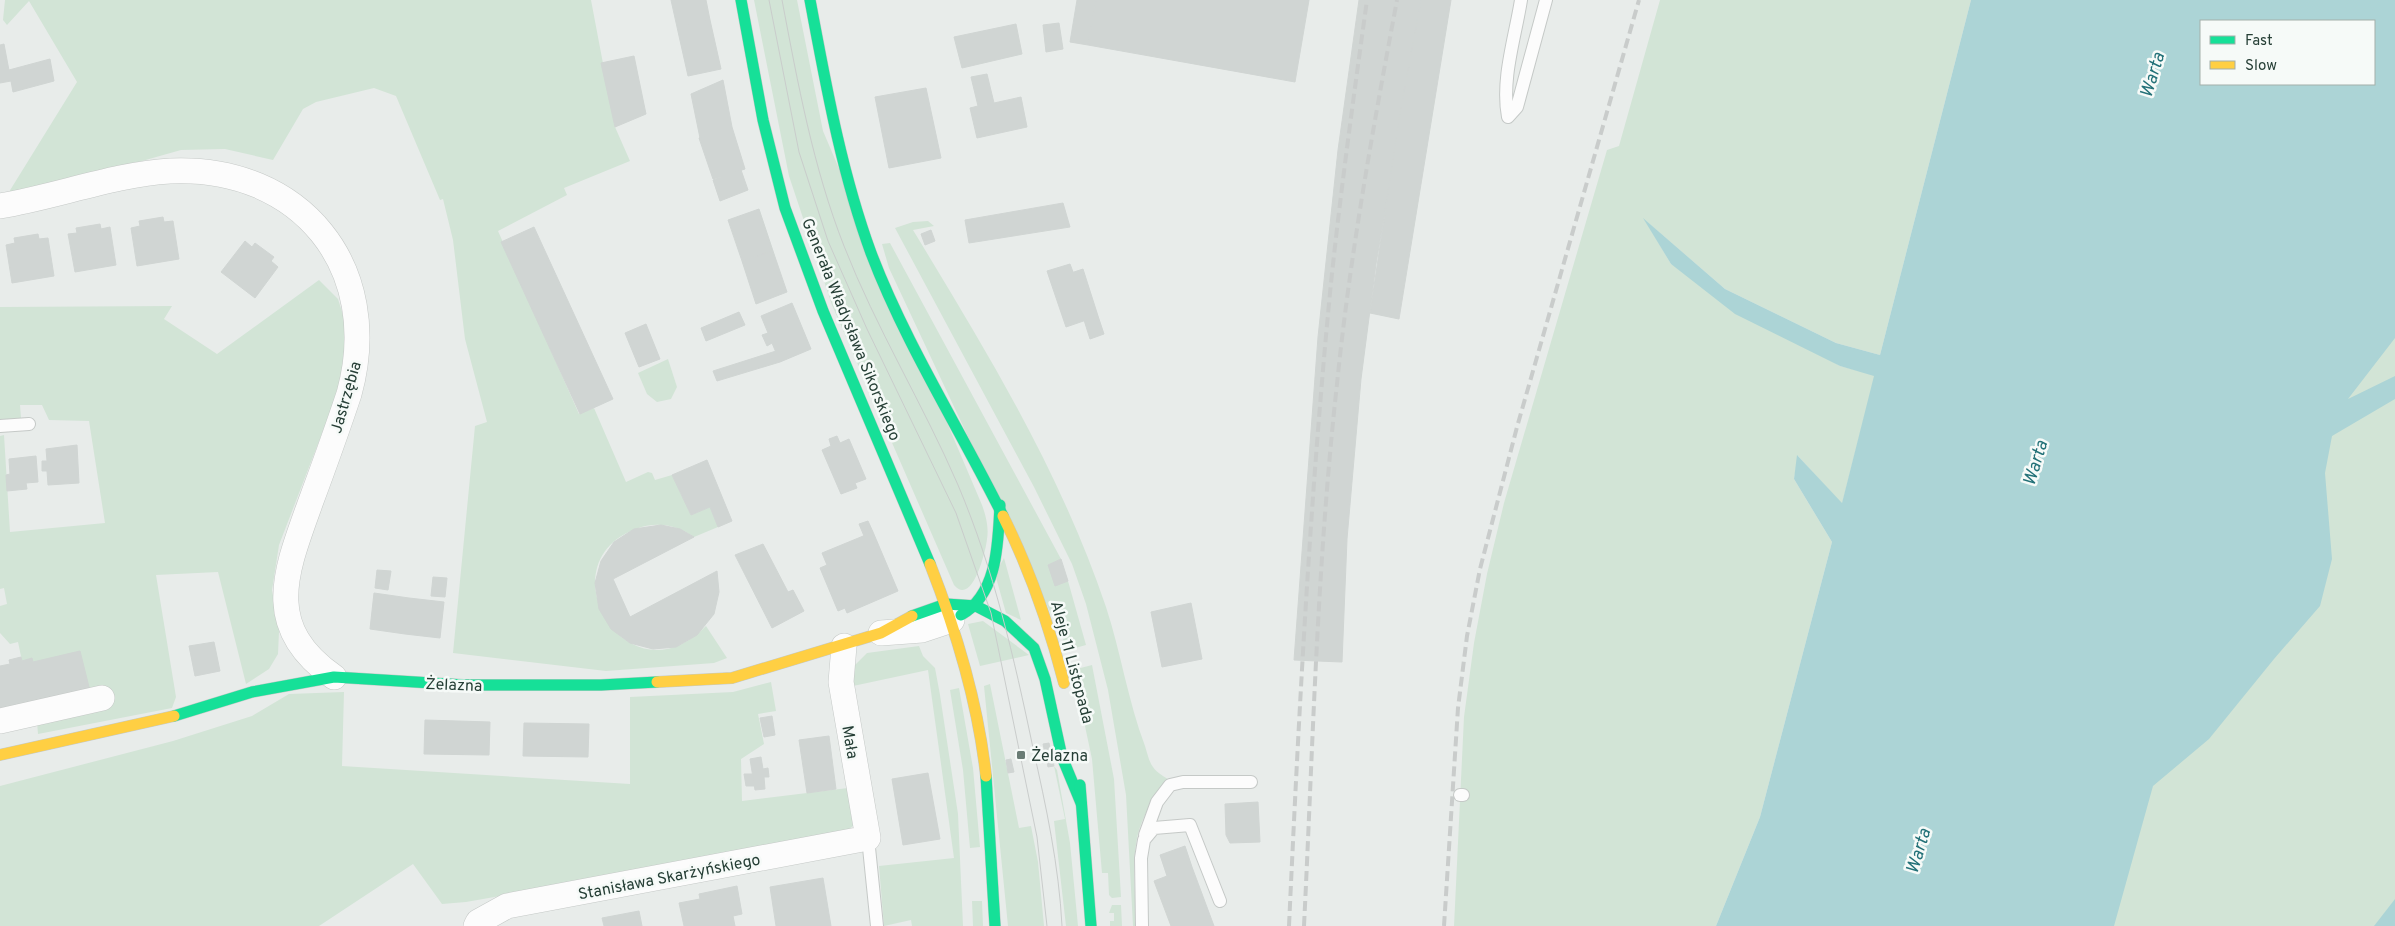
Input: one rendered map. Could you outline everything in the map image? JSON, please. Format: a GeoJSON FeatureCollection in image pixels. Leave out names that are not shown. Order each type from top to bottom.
{"type":"FeatureCollection","features":[{"type":"Feature","properties":{"kind":"main road","name":"Generała Władysława Sikorskiego"},"geometry":{"type":"LineString","coordinates":[[741,0],[771,154],[794,235],[825,316],[883,449],[949,612]]}},
{"type":"Feature","properties":{"kind":"main road"},"geometry":{"type":"LineString","coordinates":[[810,0],[845,165],[875,263],[899,316],[1000,504],[998,535],[991,570],[976,606]]}},
{"type":"Feature","properties":{"kind":"main road","name":"Aleje 11 Listopada"},"geometry":{"type":"LineString","coordinates":[[1000,504],[1032,575],[1058,658],[1067,695]]}},
{"type":"Feature","properties":{"kind":"main road"},"geometry":{"type":"LineString","coordinates":[[949,612],[976,606]]}},
{"type":"Feature","properties":{"kind":"main road"},"geometry":{"type":"LineString","coordinates":[[949,612],[976,606],[1005,621],[1034,648],[1045,679],[1062,757],[1081,804]]}},
{"type":"Feature","properties":{"kind":"main road"},"geometry":{"type":"LineString","coordinates":[[949,612],[969,678],[987,777],[996,926]]}},
{"type":"Feature","properties":{"kind":"main road","name":"Żelazna"},"geometry":{"type":"LineString","coordinates":[[0,755],[173,716],[252,692],[334,678],[474,685],[601,686],[732,678],[844,646],[881,633]]}},
{"type":"Feature","properties":{"kind":"main road"},"geometry":{"type":"LineString","coordinates":[[1079,769],[1091,926]]}},
{"type":"Feature","properties":{"kind":"street","name":"Jastrzębia"},"geometry":{"type":"LineString","coordinates":[[0,206],[40,199],[149,173],[194,172],[240,181],[264,190],[307,216],[323,234],[337,254],[352,291],[358,323],[356,370],[289,564],[285,596],[291,627],[299,642],[308,656],[334,678]]}},
{"type":"Feature","properties":{"kind":"street","name":"Żelazna"},"geometry":{"type":"LineString","coordinates":[[881,633],[922,630],[949,612]]}},
{"type":"Feature","properties":{"kind":"street","name":"Mała"},"geometry":{"type":"LineString","coordinates":[[844,646],[841,682],[868,838]]}},
{"type":"Feature","properties":{"kind":"street"},"geometry":{"type":"LineString","coordinates":[[28,748],[12,719],[102,698]]}},
{"type":"Feature","properties":{"kind":"street","name":"Stanisława Skarżyńskiego"},"geometry":{"type":"LineString","coordinates":[[476,926],[478,922],[507,906],[868,838]]}},
{"type":"Feature","properties":{"kind":"lane"},"geometry":{"type":"LineString","coordinates":[[1521,0],[1506,86],[1505,102],[1508,117],[1517,107],[1546,0]]}},
{"type":"Feature","properties":{"kind":"lane"},"geometry":{"type":"LineString","coordinates":[[0,426],[30,424]]}},
{"type":"Feature","properties":{"kind":"lane"},"geometry":{"type":"LineString","coordinates":[[1142,926],[1141,858],[1144,840],[1156,802],[1170,785],[1183,782],[1251,782]]}},
{"type":"Feature","properties":{"kind":"lane"},"geometry":{"type":"LineString","coordinates":[[1144,840],[1154,828],[1190,825],[1220,901]]}},
{"type":"Feature","properties":{"kind":"lane"},"geometry":{"type":"LineString","coordinates":[[868,838],[877,926]]}},
{"type":"Feature","properties":{"kind":"green space"},"geometry":{"type":"Polygon","coordinates":[[[5,0],[591,0],[615,127],[630,161],[564,188],[567,195],[498,231],[579,414],[594,408],[626,482],[648,472],[652,473],[655,480],[672,475],[691,515],[710,507],[718,527],[694,537],[673,527],[651,525],[636,529],[609,546],[597,570],[596,596],[606,620],[625,639],[649,649],[676,646],[706,626],[727,658],[714,663],[606,671],[453,653],[475,426],[487,422],[465,339],[453,240],[443,199],[440,200],[396,96],[374,88],[316,102],[303,109],[273,160],[225,149],[181,150],[4,200],[77,82],[29,1],[7,25],[3,20],[5,0]]]}},
{"type":"Feature","properties":{"kind":"green space"},"geometry":{"type":"Polygon","coordinates":[[[754,0],[797,0],[823,131],[982,505],[988,535],[981,565],[977,575],[967,589],[961,590],[954,585],[832,305],[789,176],[754,0]]]}},
{"type":"Feature","properties":{"kind":"green space"},"geometry":{"type":"Polygon","coordinates":[[[1660,0],[1971,0],[1880,355],[1836,343],[1725,289],[1645,220],[1671,264],[1840,366],[1875,375],[1842,504],[1798,456],[1794,479],[1832,542],[1760,817],[1716,926],[1454,926],[1464,717],[1474,643],[1487,574],[1504,503],[1607,150],[1619,146],[1660,0]]]}},
{"type":"Feature","properties":{"kind":"green space"},"geometry":{"type":"Polygon","coordinates":[[[928,221],[934,226],[913,230],[968,321],[1020,413],[1067,508],[1088,557],[1106,607],[1149,760],[1157,771],[1171,781],[1147,810],[1136,841],[1134,870],[1136,926],[1133,926],[1126,795],[1108,690],[1086,604],[1072,564],[1034,487],[895,228],[913,222],[928,221]]]}},
{"type":"Feature","properties":{"kind":"green space"},"geometry":{"type":"Polygon","coordinates":[[[890,243],[1061,559],[1048,565],[1055,585],[1068,581],[1086,645],[1068,650],[889,268],[882,244],[890,243]]]}},
{"type":"Feature","properties":{"kind":"green space"},"geometry":{"type":"Polygon","coordinates":[[[319,280],[338,299],[348,331],[346,371],[279,545],[272,590],[279,631],[278,654],[269,669],[246,684],[218,572],[156,575],[176,697],[172,708],[38,734],[37,722],[90,691],[80,652],[33,662],[31,659],[22,661],[18,642],[10,644],[0,633],[0,606],[7,604],[4,588],[0,589],[0,436],[4,435],[10,532],[105,523],[89,421],[49,420],[42,405],[20,405],[21,418],[17,421],[0,422],[0,307],[172,306],[164,319],[217,354],[319,280]]]}},
{"type":"Feature","properties":{"kind":"green space"},"geometry":{"type":"Polygon","coordinates":[[[2395,309],[2395,926],[2096,926],[2122,854],[2279,487],[2395,309]]]}},
{"type":"Feature","properties":{"kind":"green space"},"geometry":{"type":"Polygon","coordinates":[[[668,359],[677,387],[671,399],[657,402],[647,394],[638,373],[668,359]]]}},
{"type":"Feature","properties":{"kind":"green space"},"geometry":{"type":"Polygon","coordinates":[[[1004,558],[1021,620],[1006,613],[995,574],[1004,558]]]}},
{"type":"Feature","properties":{"kind":"green space"},"geometry":{"type":"Polygon","coordinates":[[[983,621],[1029,655],[980,666],[968,624],[983,621]]]}},
{"type":"Feature","properties":{"kind":"green space"},"geometry":{"type":"Polygon","coordinates":[[[919,646],[923,656],[935,668],[940,695],[958,814],[963,926],[912,926],[911,920],[884,926],[879,866],[954,858],[928,670],[853,686],[853,667],[867,653],[919,646]]]}},
{"type":"Feature","properties":{"kind":"green space"},"geometry":{"type":"Polygon","coordinates":[[[1092,665],[1114,779],[1121,897],[1112,898],[1109,895],[1108,873],[1102,873],[1092,759],[1073,670],[1092,665]]]}},
{"type":"Feature","properties":{"kind":"green space"},"geometry":{"type":"Polygon","coordinates":[[[771,682],[776,711],[758,714],[764,744],[741,759],[742,801],[848,788],[854,825],[842,835],[466,902],[442,904],[413,864],[319,926],[0,926],[0,786],[173,741],[252,716],[289,694],[344,692],[342,766],[630,784],[630,697],[733,692],[771,682]]]}},
{"type":"Feature","properties":{"kind":"green space"},"geometry":{"type":"Polygon","coordinates":[[[990,684],[1019,828],[1031,826],[1038,862],[1044,926],[1008,926],[984,686],[990,684]]]}},
{"type":"Feature","properties":{"kind":"green space"},"geometry":{"type":"Polygon","coordinates":[[[959,688],[973,768],[980,847],[970,848],[963,770],[950,690],[959,688]]]}},
{"type":"Feature","properties":{"kind":"green space"},"geometry":{"type":"Polygon","coordinates":[[[1054,766],[1057,770],[1070,843],[1078,926],[1066,926],[1054,821],[1065,819],[1054,766]]]}},
{"type":"Feature","properties":{"kind":"green space"},"geometry":{"type":"Polygon","coordinates":[[[972,901],[982,901],[983,926],[973,926],[972,901]]]}},
{"type":"Feature","properties":{"kind":"green space"},"geometry":{"type":"Polygon","coordinates":[[[1112,905],[1121,905],[1122,926],[1110,926],[1110,921],[1114,921],[1114,913],[1109,913],[1112,905]]]}},
{"type":"Feature","properties":{"kind":"water","name":"Warta"},"geometry":{"type":"Polygon","coordinates":[[[1971,0],[2395,0],[2395,338],[2348,399],[2395,376],[2395,399],[2332,436],[2325,473],[2332,559],[2320,606],[2209,739],[2153,786],[2114,926],[1716,926],[1760,817],[1832,542],[1794,479],[1797,455],[1842,503],[1874,376],[1840,366],[1735,314],[1671,264],[1643,218],[1725,289],[1836,343],[1880,355],[1971,0]]]}},
{"type":"Feature","properties":{"kind":"water"},"geometry":{"type":"Polygon","coordinates":[[[2395,899],[2395,926],[2374,926],[2395,899]]]}},
{"type":"Feature","properties":{"kind":"building"},"geometry":{"type":"Polygon","coordinates":[[[671,0],[706,0],[710,20],[677,27],[671,0]]]}},
{"type":"Feature","properties":{"kind":"building"},"geometry":{"type":"Polygon","coordinates":[[[1077,0],[1096,0],[1088,45],[1070,42],[1077,0]]]}},
{"type":"Feature","properties":{"kind":"building"},"geometry":{"type":"Polygon","coordinates":[[[1096,0],[1309,0],[1295,82],[1088,45],[1096,0]]]}},
{"type":"Feature","properties":{"kind":"building"},"geometry":{"type":"Polygon","coordinates":[[[1359,0],[1421,0],[1376,264],[1361,379],[1347,539],[1342,662],[1294,660],[1318,337],[1338,150],[1359,0]]]}},
{"type":"Feature","properties":{"kind":"building"},"geometry":{"type":"Polygon","coordinates":[[[1421,0],[1451,0],[1399,319],[1370,313],[1399,119],[1421,0]]]}},
{"type":"Feature","properties":{"kind":"building"},"geometry":{"type":"Polygon","coordinates":[[[710,20],[721,69],[688,76],[677,27],[710,20]]]}},
{"type":"Feature","properties":{"kind":"building"},"geometry":{"type":"Polygon","coordinates":[[[1059,23],[1063,49],[1046,52],[1043,25],[1059,23]]]}},
{"type":"Feature","properties":{"kind":"building"},"geometry":{"type":"Polygon","coordinates":[[[1016,24],[1022,54],[962,68],[954,37],[1016,24]]]}},
{"type":"Feature","properties":{"kind":"building"},"geometry":{"type":"Polygon","coordinates":[[[4,44],[11,81],[0,83],[0,45],[4,44]]]}},
{"type":"Feature","properties":{"kind":"building"},"geometry":{"type":"Polygon","coordinates":[[[634,56],[646,114],[615,127],[601,63],[634,56]]]}},
{"type":"Feature","properties":{"kind":"building"},"geometry":{"type":"Polygon","coordinates":[[[50,59],[54,81],[13,92],[9,70],[50,59]]]}},
{"type":"Feature","properties":{"kind":"building"},"geometry":{"type":"Polygon","coordinates":[[[987,74],[994,103],[1021,97],[1027,127],[977,138],[970,108],[978,106],[971,77],[987,74]]]}},
{"type":"Feature","properties":{"kind":"building"},"geometry":{"type":"Polygon","coordinates":[[[723,80],[732,127],[700,138],[691,94],[723,80]]]}},
{"type":"Feature","properties":{"kind":"building"},"geometry":{"type":"Polygon","coordinates":[[[926,88],[941,158],[889,168],[875,97],[926,88]]]}},
{"type":"Feature","properties":{"kind":"building"},"geometry":{"type":"Polygon","coordinates":[[[732,127],[745,169],[713,179],[699,138],[732,127]]]}},
{"type":"Feature","properties":{"kind":"building"},"geometry":{"type":"Polygon","coordinates":[[[741,170],[748,190],[720,201],[713,180],[741,170]]]}},
{"type":"Feature","properties":{"kind":"building"},"geometry":{"type":"Polygon","coordinates":[[[1063,203],[1070,227],[969,243],[965,220],[1063,203]]]}},
{"type":"Feature","properties":{"kind":"building"},"geometry":{"type":"Polygon","coordinates":[[[759,209],[773,251],[742,261],[728,220],[759,209]]]}},
{"type":"Feature","properties":{"kind":"building"},"geometry":{"type":"Polygon","coordinates":[[[163,217],[164,222],[173,221],[179,259],[137,266],[131,228],[140,226],[139,221],[163,217]]]}},
{"type":"Feature","properties":{"kind":"building"},"geometry":{"type":"Polygon","coordinates":[[[100,224],[101,229],[110,227],[116,265],[75,272],[68,234],[77,233],[76,228],[100,224]]]}},
{"type":"Feature","properties":{"kind":"building"},"geometry":{"type":"Polygon","coordinates":[[[534,227],[613,399],[580,414],[501,242],[534,227]]]}},
{"type":"Feature","properties":{"kind":"building"},"geometry":{"type":"Polygon","coordinates":[[[931,230],[935,241],[925,245],[921,234],[931,230]]]}},
{"type":"Feature","properties":{"kind":"building"},"geometry":{"type":"Polygon","coordinates":[[[38,234],[39,239],[48,238],[54,276],[12,283],[6,245],[15,243],[14,238],[38,234]]]}},
{"type":"Feature","properties":{"kind":"building"},"geometry":{"type":"Polygon","coordinates":[[[245,241],[252,247],[255,243],[274,257],[271,261],[278,267],[255,298],[221,272],[245,241]]]}},
{"type":"Feature","properties":{"kind":"building"},"geometry":{"type":"Polygon","coordinates":[[[773,251],[787,292],[756,304],[742,261],[773,251]]]}},
{"type":"Feature","properties":{"kind":"building"},"geometry":{"type":"Polygon","coordinates":[[[1070,264],[1073,272],[1050,280],[1047,271],[1070,264]]]}},
{"type":"Feature","properties":{"kind":"building"},"geometry":{"type":"Polygon","coordinates":[[[1083,269],[1098,316],[1066,327],[1050,280],[1083,269]]]}},
{"type":"Feature","properties":{"kind":"building"},"geometry":{"type":"Polygon","coordinates":[[[792,303],[811,349],[780,362],[772,343],[767,346],[762,335],[768,333],[761,316],[792,303]]]}},
{"type":"Feature","properties":{"kind":"building"},"geometry":{"type":"Polygon","coordinates":[[[739,312],[745,325],[706,341],[701,328],[739,312]]]}},
{"type":"Feature","properties":{"kind":"building"},"geometry":{"type":"Polygon","coordinates":[[[1098,316],[1104,334],[1090,339],[1084,320],[1098,316]]]}},
{"type":"Feature","properties":{"kind":"building"},"geometry":{"type":"Polygon","coordinates":[[[646,324],[660,359],[639,367],[625,333],[646,324]]]}},
{"type":"Feature","properties":{"kind":"building"},"geometry":{"type":"Polygon","coordinates":[[[776,351],[780,362],[717,381],[713,371],[776,351]]]}},
{"type":"Feature","properties":{"kind":"building"},"geometry":{"type":"Polygon","coordinates":[[[837,436],[840,443],[849,439],[866,479],[855,483],[857,488],[841,494],[822,450],[831,446],[829,439],[837,436]]]}},
{"type":"Feature","properties":{"kind":"building"},"geometry":{"type":"Polygon","coordinates":[[[77,445],[79,483],[48,485],[47,471],[42,471],[42,461],[47,461],[46,449],[77,445]]]}},
{"type":"Feature","properties":{"kind":"building"},"geometry":{"type":"Polygon","coordinates":[[[36,456],[38,482],[26,483],[27,489],[7,491],[6,475],[10,474],[9,459],[36,456]]]}},
{"type":"Feature","properties":{"kind":"building"},"geometry":{"type":"Polygon","coordinates":[[[707,460],[732,521],[718,527],[710,507],[691,515],[672,475],[707,460]]]}},
{"type":"Feature","properties":{"kind":"building"},"geometry":{"type":"Polygon","coordinates":[[[868,521],[873,532],[864,536],[859,524],[868,521]]]}},
{"type":"Feature","properties":{"kind":"building"},"geometry":{"type":"Polygon","coordinates":[[[661,525],[680,529],[694,537],[613,579],[630,617],[717,571],[719,592],[714,614],[697,635],[676,647],[653,649],[630,643],[611,629],[599,609],[595,583],[601,561],[614,542],[634,529],[661,525]]]}},
{"type":"Feature","properties":{"kind":"building"},"geometry":{"type":"Polygon","coordinates":[[[873,532],[898,591],[847,613],[845,608],[838,611],[820,568],[827,565],[822,553],[873,532]]]}},
{"type":"Feature","properties":{"kind":"building"},"geometry":{"type":"Polygon","coordinates":[[[763,544],[788,592],[793,590],[804,611],[772,628],[735,555],[763,544]]]}},
{"type":"Feature","properties":{"kind":"building"},"geometry":{"type":"Polygon","coordinates":[[[1061,559],[1068,581],[1055,586],[1048,565],[1061,559]]]}},
{"type":"Feature","properties":{"kind":"building"},"geometry":{"type":"Polygon","coordinates":[[[377,570],[391,571],[388,590],[375,588],[377,570]]]}},
{"type":"Feature","properties":{"kind":"building"},"geometry":{"type":"Polygon","coordinates":[[[433,577],[447,578],[445,597],[431,596],[433,577]]]}},
{"type":"Feature","properties":{"kind":"building"},"geometry":{"type":"Polygon","coordinates":[[[374,593],[409,598],[405,634],[370,629],[374,593]]]}},
{"type":"Feature","properties":{"kind":"building"},"geometry":{"type":"Polygon","coordinates":[[[409,598],[444,602],[440,638],[405,634],[409,598]]]}},
{"type":"Feature","properties":{"kind":"building"},"geometry":{"type":"Polygon","coordinates":[[[1191,603],[1202,659],[1162,667],[1151,612],[1191,603]]]}},
{"type":"Feature","properties":{"kind":"building"},"geometry":{"type":"Polygon","coordinates":[[[214,642],[220,671],[195,676],[189,646],[214,642]]]}},
{"type":"Feature","properties":{"kind":"building"},"geometry":{"type":"Polygon","coordinates":[[[80,651],[90,691],[0,710],[0,666],[10,664],[9,660],[21,657],[22,661],[32,658],[33,662],[80,651]]]}},
{"type":"Feature","properties":{"kind":"building"},"geometry":{"type":"Polygon","coordinates":[[[772,716],[775,735],[764,737],[760,718],[772,716]]]}},
{"type":"Feature","properties":{"kind":"building"},"geometry":{"type":"Polygon","coordinates":[[[425,720],[490,722],[489,755],[424,754],[425,720]]]}},
{"type":"Feature","properties":{"kind":"building"},"geometry":{"type":"Polygon","coordinates":[[[524,723],[589,724],[588,757],[523,756],[524,723]]]}},
{"type":"Feature","properties":{"kind":"building"},"geometry":{"type":"Polygon","coordinates":[[[829,736],[836,789],[807,793],[799,740],[829,736]]]}},
{"type":"Feature","properties":{"kind":"building"},"geometry":{"type":"Polygon","coordinates":[[[1049,743],[1054,766],[1048,767],[1043,744],[1049,743]]]}},
{"type":"Feature","properties":{"kind":"building"},"geometry":{"type":"Polygon","coordinates":[[[761,757],[763,769],[768,768],[769,777],[764,777],[765,789],[755,790],[750,759],[761,757]]]}},
{"type":"Feature","properties":{"kind":"building"},"geometry":{"type":"Polygon","coordinates":[[[1011,759],[1014,772],[1008,773],[1006,760],[1011,759]]]}},
{"type":"Feature","properties":{"kind":"building"},"geometry":{"type":"Polygon","coordinates":[[[928,773],[940,839],[903,845],[892,779],[928,773]]]}},
{"type":"Feature","properties":{"kind":"building"},"geometry":{"type":"Polygon","coordinates":[[[744,774],[753,774],[754,786],[746,786],[744,774]]]}},
{"type":"Feature","properties":{"kind":"building"},"geometry":{"type":"Polygon","coordinates":[[[1258,802],[1260,842],[1230,843],[1226,835],[1225,804],[1258,802]]]}},
{"type":"Feature","properties":{"kind":"building"},"geometry":{"type":"Polygon","coordinates":[[[1185,846],[1214,926],[1171,926],[1154,881],[1167,876],[1160,855],[1185,846]]]}},
{"type":"Feature","properties":{"kind":"building"},"geometry":{"type":"Polygon","coordinates":[[[823,878],[831,926],[776,926],[770,887],[823,878]]]}},
{"type":"Feature","properties":{"kind":"building"},"geometry":{"type":"Polygon","coordinates":[[[737,886],[742,914],[733,916],[735,926],[684,926],[679,903],[700,899],[699,894],[737,886]]]}},
{"type":"Feature","properties":{"kind":"building"},"geometry":{"type":"Polygon","coordinates":[[[639,911],[642,926],[604,926],[602,918],[639,911]]]}},
{"type":"Feature","properties":{"kind":"tram line"},"geometry":{"type":"LineString","coordinates":[[769,0],[799,152],[828,241],[867,329],[956,513],[991,613],[1037,837],[1047,926]]}},
{"type":"Feature","properties":{"kind":"tram line"},"geometry":{"type":"LineString","coordinates":[[782,0],[807,125],[833,216],[870,307],[958,485],[993,582],[1018,680],[1047,814],[1058,881],[1062,926]]}},
{"type":"Feature","properties":{"kind":"railway"},"geometry":{"type":"LineString","coordinates":[[1289,926],[1306,604],[1317,444],[1331,283],[1367,0]]}},
{"type":"Feature","properties":{"kind":"railway"},"geometry":{"type":"LineString","coordinates":[[1304,926],[1316,655],[1330,452],[1342,336],[1355,240],[1397,0]]}},
{"type":"Feature","properties":{"kind":"railway"},"geometry":{"type":"LineString","coordinates":[[1444,926],[1458,708],[1467,636],[1480,569],[1517,427],[1639,0]]}},
{"type":"Feature","properties":{"kind":"traffic: fast"},"geometry":{"type":"LineString","coordinates":[[741,0],[763,120],[785,208],[823,311],[930,564]]}},
{"type":"Feature","properties":{"kind":"traffic: fast"},"geometry":{"type":"LineString","coordinates":[[810,0],[828,96],[843,159],[860,222],[871,253],[900,321],[1003,516]]}},
{"type":"Feature","properties":{"kind":"traffic: fast"},"geometry":{"type":"LineString","coordinates":[[961,615],[973,606],[989,581],[997,551],[1000,505]]}},
{"type":"Feature","properties":{"kind":"traffic: fast"},"geometry":{"type":"LineString","coordinates":[[912,616],[946,604],[976,606],[1005,621],[1034,648],[1045,679],[1062,757],[1081,803]]}},
{"type":"Feature","properties":{"kind":"traffic: fast"},"geometry":{"type":"LineString","coordinates":[[174,716],[252,692],[334,677],[464,685],[601,685],[657,682]]}},
{"type":"Feature","properties":{"kind":"traffic: fast"},"geometry":{"type":"LineString","coordinates":[[986,776],[995,926]]}},
{"type":"Feature","properties":{"kind":"traffic: fast"},"geometry":{"type":"LineString","coordinates":[[1080,785],[1091,926]]}},
{"type":"Feature","properties":{"kind":"traffic: slow"},"geometry":{"type":"LineString","coordinates":[[1003,516],[1038,598],[1064,683]]}},
{"type":"Feature","properties":{"kind":"traffic: slow"},"geometry":{"type":"LineString","coordinates":[[930,564],[965,668],[978,721],[986,776]]}},
{"type":"Feature","properties":{"kind":"traffic: slow"},"geometry":{"type":"LineString","coordinates":[[657,682],[732,678],[881,633],[912,616]]}},
{"type":"Feature","properties":{"kind":"traffic: slow"},"geometry":{"type":"LineString","coordinates":[[0,755],[174,716]]}},
{"type":"Feature","properties":{"kind":"place","name":"Żelazna"},"geometry":{"type":"Point","coordinates":[1021,755]}}]}
